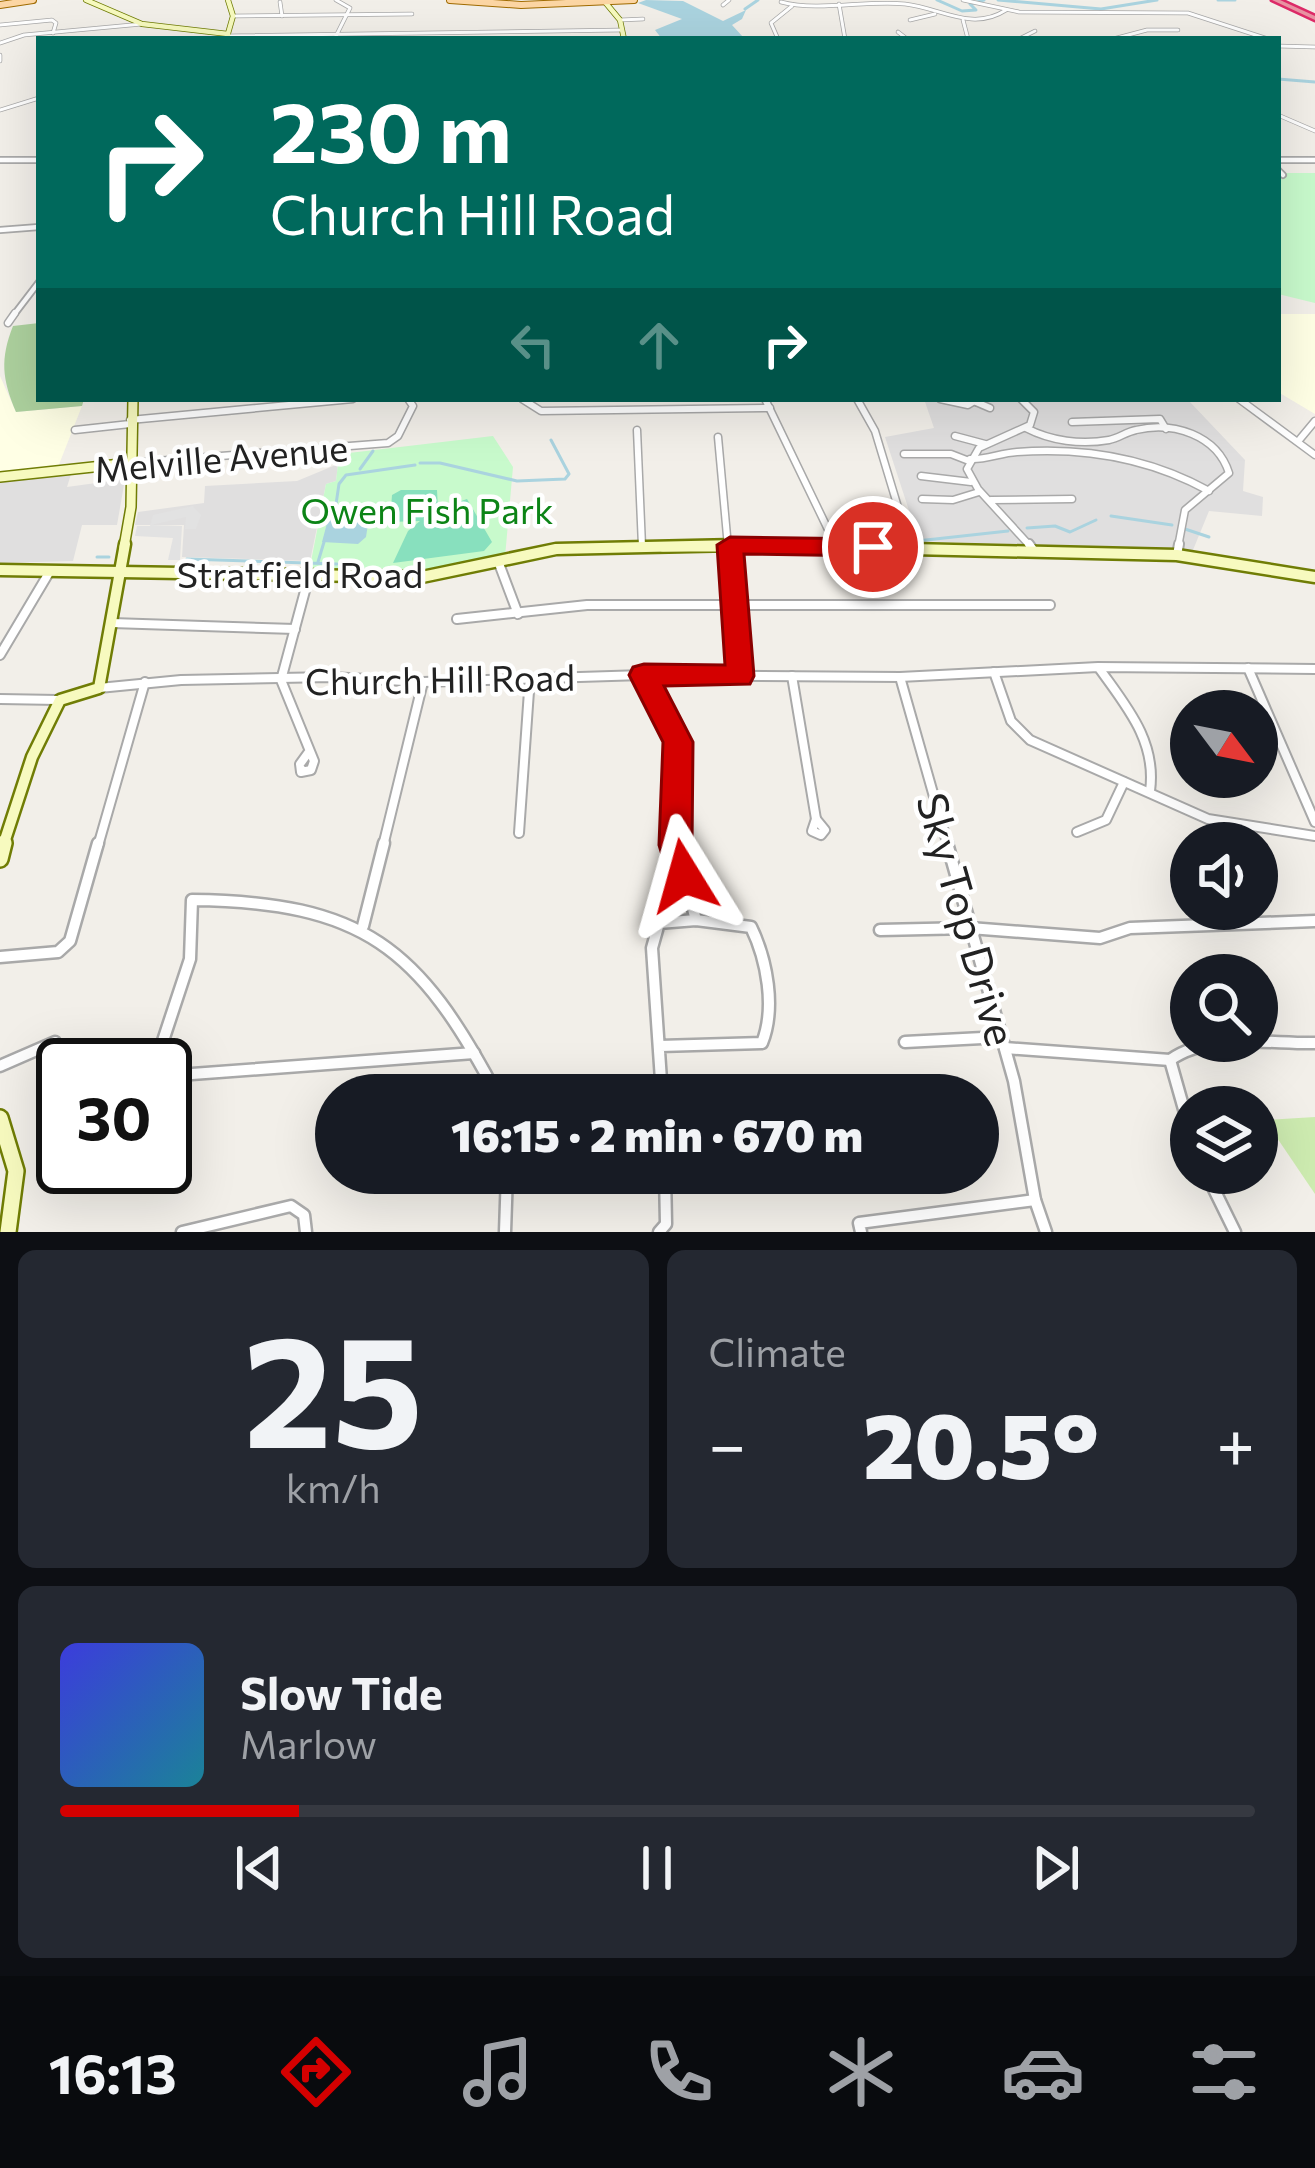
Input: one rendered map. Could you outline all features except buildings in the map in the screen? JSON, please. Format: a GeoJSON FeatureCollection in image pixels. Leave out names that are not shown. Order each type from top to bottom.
{"type":"FeatureCollection","features":[{"type":"Feature","properties":{"kind":"highway"},"geometry":{"type":"LineString","coordinates":[[1280,1],[1313,15]]}},
{"type":"Feature","properties":{"kind":"main road"},"geometry":{"type":"LineString","coordinates":[[0,5],[33,0]]}},
{"type":"Feature","properties":{"kind":"main road"},"geometry":{"type":"LineString","coordinates":[[86,0],[142,24],[228,34],[232,16],[228,0]]}},
{"type":"Feature","properties":{"kind":"main road"},"geometry":{"type":"LineString","coordinates":[[450,0],[521,5],[634,0]]}},
{"type":"Feature","properties":{"kind":"main road"},"geometry":{"type":"LineString","coordinates":[[602,1],[620,20],[623,36]]}},
{"type":"Feature","properties":{"kind":"main road"},"geometry":{"type":"LineString","coordinates":[[99,688],[131,507],[133,402]]}},
{"type":"Feature","properties":{"kind":"main road","name":"Melville Avenue"},"geometry":{"type":"LineString","coordinates":[[0,477],[130,464]]}},
{"type":"Feature","properties":{"kind":"main road","name":"Stratfield Road"},"geometry":{"type":"LineString","coordinates":[[0,570],[422,577],[556,549],[730,545],[1177,555],[1315,578]]}},
{"type":"Feature","properties":{"kind":"main road","name":"Church Hill Road"},"geometry":{"type":"LineString","coordinates":[[60,700],[99,688]]}},
{"type":"Feature","properties":{"kind":"main road"},"geometry":{"type":"LineString","coordinates":[[0,859],[3,837],[32,756],[60,700]]}},
{"type":"Feature","properties":{"kind":"main road"},"geometry":{"type":"LineString","coordinates":[[0,1118],[16,1171],[8,1232]]}},
{"type":"Feature","properties":{"kind":"street"},"geometry":{"type":"LineString","coordinates":[[336,0],[350,8],[336,36]]}},
{"type":"Feature","properties":{"kind":"street"},"geometry":{"type":"LineString","coordinates":[[280,2],[283,16]]}},
{"type":"Feature","properties":{"kind":"street"},"geometry":{"type":"LineString","coordinates":[[781,2],[915,5],[963,20],[985,20],[1006,10]]}},
{"type":"Feature","properties":{"kind":"street"},"geometry":{"type":"LineString","coordinates":[[969,2],[1006,10],[1186,13],[1238,25],[1262,36]]}},
{"type":"Feature","properties":{"kind":"street"},"geometry":{"type":"LineString","coordinates":[[839,4],[844,36]]}},
{"type":"Feature","properties":{"kind":"street"},"geometry":{"type":"LineString","coordinates":[[777,36],[771,23],[793,5]]}},
{"type":"Feature","properties":{"kind":"street"},"geometry":{"type":"LineString","coordinates":[[232,16],[412,14]]}},
{"type":"Feature","properties":{"kind":"street"},"geometry":{"type":"LineString","coordinates":[[910,20],[937,14]]}},
{"type":"Feature","properties":{"kind":"street"},"geometry":{"type":"LineString","coordinates":[[0,25],[52,20],[56,22],[53,33]]}},
{"type":"Feature","properties":{"kind":"street"},"geometry":{"type":"LineString","coordinates":[[620,20],[643,20]]}},
{"type":"Feature","properties":{"kind":"street"},"geometry":{"type":"LineString","coordinates":[[963,20],[967,36]]}},
{"type":"Feature","properties":{"kind":"street"},"geometry":{"type":"LineString","coordinates":[[39,36],[142,24]]}},
{"type":"Feature","properties":{"kind":"street"},"geometry":{"type":"LineString","coordinates":[[376,36],[622,30]]}},
{"type":"Feature","properties":{"kind":"street"},"geometry":{"type":"LineString","coordinates":[[1124,36],[1178,30]]}},
{"type":"Feature","properties":{"kind":"street"},"geometry":{"type":"LineString","coordinates":[[84,36],[88,31]]}},
{"type":"Feature","properties":{"kind":"street"},"geometry":{"type":"LineString","coordinates":[[898,32],[904,36]]}},
{"type":"Feature","properties":{"kind":"street"},"geometry":{"type":"LineString","coordinates":[[1026,36],[1035,32]]}},
{"type":"Feature","properties":{"kind":"street"},"geometry":{"type":"LineString","coordinates":[[228,34],[299,36]]}},
{"type":"Feature","properties":{"kind":"street"},"geometry":{"type":"LineString","coordinates":[[0,44],[36,37]]}},
{"type":"Feature","properties":{"kind":"street"},"geometry":{"type":"LineString","coordinates":[[1281,45],[1315,47]]}},
{"type":"Feature","properties":{"kind":"street"},"geometry":{"type":"LineString","coordinates":[[0,110],[36,100]]}},
{"type":"Feature","properties":{"kind":"street"},"geometry":{"type":"LineString","coordinates":[[27,104],[36,107]]}},
{"type":"Feature","properties":{"kind":"street"},"geometry":{"type":"LineString","coordinates":[[1281,116],[1315,131]]}},
{"type":"Feature","properties":{"kind":"street"},"geometry":{"type":"LineString","coordinates":[[0,160],[36,160]]}},
{"type":"Feature","properties":{"kind":"street"},"geometry":{"type":"LineString","coordinates":[[1281,160],[1315,160]]}},
{"type":"Feature","properties":{"kind":"street"},"geometry":{"type":"LineString","coordinates":[[0,230],[36,227]]}},
{"type":"Feature","properties":{"kind":"street"},"geometry":{"type":"LineString","coordinates":[[8,323],[36,286]]}},
{"type":"Feature","properties":{"kind":"street"},"geometry":{"type":"LineString","coordinates":[[28,296],[36,296]]}},
{"type":"Feature","properties":{"kind":"street","name":"Melville Avenue"},"geometry":{"type":"LineString","coordinates":[[75,430],[325,402]]}},
{"type":"Feature","properties":{"kind":"street","name":"Melville Avenue"},"geometry":{"type":"LineString","coordinates":[[130,464],[388,443],[398,436],[410,402]]}},
{"type":"Feature","properties":{"kind":"street"},"geometry":{"type":"LineString","coordinates":[[527,402],[541,411],[770,409]]}},
{"type":"Feature","properties":{"kind":"street"},"geometry":{"type":"LineString","coordinates":[[766,402],[836,546]]}},
{"type":"Feature","properties":{"kind":"street"},"geometry":{"type":"LineString","coordinates":[[859,402],[875,431],[910,548]]}},
{"type":"Feature","properties":{"kind":"street"},"geometry":{"type":"LineString","coordinates":[[979,402],[990,408]]}},
{"type":"Feature","properties":{"kind":"street"},"geometry":{"type":"LineString","coordinates":[[1024,402],[1034,412],[1026,428]]}},
{"type":"Feature","properties":{"kind":"street"},"geometry":{"type":"LineString","coordinates":[[1244,402],[1300,439],[1315,455]]}},
{"type":"Feature","properties":{"kind":"street"},"geometry":{"type":"LineString","coordinates":[[1072,422],[1160,419],[1166,429]]}},
{"type":"Feature","properties":{"kind":"street"},"geometry":{"type":"LineString","coordinates":[[1118,420],[1130,430]]}},
{"type":"Feature","properties":{"kind":"street"},"geometry":{"type":"LineString","coordinates":[[1300,439],[1315,421]]}},
{"type":"Feature","properties":{"kind":"street"},"geometry":{"type":"LineString","coordinates":[[1034,550],[1019,528],[971,482],[970,460],[986,444],[1026,428],[1060,440],[1111,440],[1130,430],[1166,429],[1199,436],[1224,454],[1229,473],[1185,510],[1177,555]]}},
{"type":"Feature","properties":{"kind":"street"},"geometry":{"type":"LineString","coordinates":[[637,430],[642,546]]}},
{"type":"Feature","properties":{"kind":"street"},"geometry":{"type":"LineString","coordinates":[[956,436],[986,444]]}},
{"type":"Feature","properties":{"kind":"street"},"geometry":{"type":"LineString","coordinates":[[718,437],[740,676]]}},
{"type":"Feature","properties":{"kind":"street"},"geometry":{"type":"LineString","coordinates":[[904,454],[951,454],[984,461],[1009,452],[1125,456],[1173,470],[1209,491]]}},
{"type":"Feature","properties":{"kind":"street"},"geometry":{"type":"LineString","coordinates":[[922,476],[971,482]]}},
{"type":"Feature","properties":{"kind":"street"},"geometry":{"type":"LineString","coordinates":[[922,500],[953,500],[979,492]]}},
{"type":"Feature","properties":{"kind":"street"},"geometry":{"type":"LineString","coordinates":[[990,500],[1072,499]]}},
{"type":"Feature","properties":{"kind":"street"},"geometry":{"type":"LineString","coordinates":[[498,561],[518,614]]}},
{"type":"Feature","properties":{"kind":"street"},"geometry":{"type":"LineString","coordinates":[[0,656],[50,571]]}},
{"type":"Feature","properties":{"kind":"street"},"geometry":{"type":"LineString","coordinates":[[308,753],[281,680],[309,576]]}},
{"type":"Feature","properties":{"kind":"street"},"geometry":{"type":"LineString","coordinates":[[457,620],[564,606],[1050,605]]}},
{"type":"Feature","properties":{"kind":"street"},"geometry":{"type":"LineString","coordinates":[[112,623],[295,629]]}},
{"type":"Feature","properties":{"kind":"street"},"geometry":{"type":"LineString","coordinates":[[1098,667],[1145,737],[1155,772],[1150,791]]}},
{"type":"Feature","properties":{"kind":"street","name":"Church Hill Road"},"geometry":{"type":"LineString","coordinates":[[99,688],[145,682],[363,677],[423,682],[530,676],[900,676],[1098,667],[1315,669]]}},
{"type":"Feature","properties":{"kind":"street"},"geometry":{"type":"LineString","coordinates":[[1248,668],[1315,822]]}},
{"type":"Feature","properties":{"kind":"street"},"geometry":{"type":"LineString","coordinates":[[994,672],[1011,721],[1030,740],[1208,819],[1315,836]]}},
{"type":"Feature","properties":{"kind":"street"},"geometry":{"type":"LineString","coordinates":[[644,675],[678,742],[676,845],[696,920]]}},
{"type":"Feature","properties":{"kind":"street"},"geometry":{"type":"LineString","coordinates":[[519,833],[530,676]]}},
{"type":"Feature","properties":{"kind":"street"},"geometry":{"type":"LineString","coordinates":[[792,676],[816,819]]}},
{"type":"Feature","properties":{"kind":"street","name":"Sky Top Drive"},"geometry":{"type":"LineString","coordinates":[[900,676],[1004,1043],[1023,1119],[1034,1200],[1046,1232]]}},
{"type":"Feature","properties":{"kind":"street"},"geometry":{"type":"LineString","coordinates":[[0,957],[58,952],[72,937],[145,682]]}},
{"type":"Feature","properties":{"kind":"street"},"geometry":{"type":"LineString","coordinates":[[363,926],[423,682]]}},
{"type":"Feature","properties":{"kind":"street","name":"Church Hill Road"},"geometry":{"type":"LineString","coordinates":[[0,699],[60,700]]}},
{"type":"Feature","properties":{"kind":"street"},"geometry":{"type":"LineString","coordinates":[[1077,832],[1106,820],[1124,782]]}},
{"type":"Feature","properties":{"kind":"street"},"geometry":{"type":"LineString","coordinates":[[164,1038],[190,959],[192,900],[288,902],[363,926],[410,964],[486,1074]]}},
{"type":"Feature","properties":{"kind":"street"},"geometry":{"type":"LineString","coordinates":[[660,1046],[762,1043],[771,1025],[760,947],[751,927],[668,920],[655,932],[661,1074]]}},
{"type":"Feature","properties":{"kind":"street"},"geometry":{"type":"LineString","coordinates":[[880,930],[970,928],[1100,938],[1130,928],[1315,921]]}},
{"type":"Feature","properties":{"kind":"street"},"geometry":{"type":"LineString","coordinates":[[905,1042],[1004,1043],[1170,1060]]}},
{"type":"Feature","properties":{"kind":"street"},"geometry":{"type":"LineString","coordinates":[[1278,1043],[1315,1043]]}},
{"type":"Feature","properties":{"kind":"street"},"geometry":{"type":"LineString","coordinates":[[0,1066],[36,1051]]}},
{"type":"Feature","properties":{"kind":"street"},"geometry":{"type":"LineString","coordinates":[[192,1074],[474,1053]]}},
{"type":"Feature","properties":{"kind":"street"},"geometry":{"type":"LineString","coordinates":[[505,1232],[506,1194]]}},
{"type":"Feature","properties":{"kind":"street"},"geometry":{"type":"LineString","coordinates":[[659,1232],[666,1224],[665,1194]]}},
{"type":"Feature","properties":{"kind":"street"},"geometry":{"type":"LineString","coordinates":[[1216,1194],[1235,1232]]}},
{"type":"Feature","properties":{"kind":"street"},"geometry":{"type":"LineString","coordinates":[[861,1232],[859,1223],[1034,1200]]}},
{"type":"Feature","properties":{"kind":"street"},"geometry":{"type":"LineString","coordinates":[[182,1232],[285,1206],[301,1211],[306,1232]]}},
{"type":"Feature","properties":{"kind":"shaded area"},"geometry":{"type":"Polygon","coordinates":[[[1281,314],[1315,314],[1315,414],[1281,394],[1281,314]]]}},
{"type":"Feature","properties":{"kind":"shaded area"},"geometry":{"type":"Polygon","coordinates":[[[0,376],[16,412],[82,406],[58,467],[0,471],[0,376]]]}},
{"type":"Feature","properties":{"kind":"shaded area"},"geometry":{"type":"Polygon","coordinates":[[[925,402],[1190,402],[1245,460],[1243,491],[1263,497],[1262,516],[1209,511],[1193,550],[919,541],[885,437],[934,428],[925,402]]]}},
{"type":"Feature","properties":{"kind":"shaded area"},"geometry":{"type":"Polygon","coordinates":[[[338,464],[336,481],[326,484],[310,561],[182,557],[184,525],[135,525],[138,512],[204,503],[205,486],[297,481],[338,464]]]}},
{"type":"Feature","properties":{"kind":"shaded area"},"geometry":{"type":"Polygon","coordinates":[[[71,474],[67,487],[125,479],[117,525],[82,525],[73,561],[0,563],[0,482],[71,474]]]}},
{"type":"Feature","properties":{"kind":"shaded area"},"geometry":{"type":"Polygon","coordinates":[[[193,506],[201,515],[196,529],[185,529],[186,517],[151,525],[182,526],[180,560],[168,560],[173,538],[135,536],[137,526],[150,526],[153,515],[193,506]]]}},
{"type":"Feature","properties":{"kind":"green space"},"geometry":{"type":"Polygon","coordinates":[[[1315,173],[1315,303],[1281,295],[1281,174],[1315,173]]]}},
{"type":"Feature","properties":{"kind":"green space"},"geometry":{"type":"Polygon","coordinates":[[[36,323],[36,402],[83,402],[82,406],[16,412],[4,369],[13,326],[36,323]]]}},
{"type":"Feature","properties":{"kind":"green space","name":"Owen Fish Park"},"geometry":{"type":"Polygon","coordinates":[[[493,436],[513,467],[505,557],[433,573],[309,572],[326,484],[336,481],[338,464],[349,453],[493,436]]]}},
{"type":"Feature","properties":{"kind":"green space"},"geometry":{"type":"Polygon","coordinates":[[[401,490],[437,490],[438,509],[467,499],[492,542],[484,551],[393,563],[408,531],[420,521],[390,522],[392,495],[401,490]]]}},
{"type":"Feature","properties":{"kind":"green space"},"geometry":{"type":"Polygon","coordinates":[[[1315,1117],[1315,1194],[1278,1139],[1278,1119],[1315,1117]]]}},
{"type":"Feature","properties":{"kind":"water"},"geometry":{"type":"Polygon","coordinates":[[[683,1],[723,21],[746,10],[732,25],[742,36],[660,36],[655,30],[682,19],[638,3],[683,1]]]}},
{"type":"Feature","properties":{"kind":"water"},"geometry":{"type":"Polygon","coordinates":[[[370,511],[366,537],[358,544],[322,542],[330,512],[370,511]]]}},
{"type":"Feature","properties":{"kind":"waterway"},"geometry":{"type":"LineString","coordinates":[[745,9],[758,0]]}},
{"type":"Feature","properties":{"kind":"waterway"},"geometry":{"type":"LineString","coordinates":[[937,0],[962,11],[976,10],[970,4],[984,0]]}},
{"type":"Feature","properties":{"kind":"waterway"},"geometry":{"type":"LineString","coordinates":[[998,0],[1101,9],[1157,0]]}},
{"type":"Feature","properties":{"kind":"waterway"},"geometry":{"type":"LineString","coordinates":[[1218,0],[1235,0]]}},
{"type":"Feature","properties":{"kind":"waterway"},"geometry":{"type":"LineString","coordinates":[[1281,79],[1315,82]]}},
{"type":"Feature","properties":{"kind":"waterway"},"geometry":{"type":"LineString","coordinates":[[420,463],[440,463],[517,481],[565,479],[569,474],[551,440]]}},
{"type":"Feature","properties":{"kind":"waterway"},"geometry":{"type":"LineString","coordinates":[[360,469],[373,451]]}},
{"type":"Feature","properties":{"kind":"waterway"},"geometry":{"type":"LineString","coordinates":[[335,511],[339,484],[346,475],[415,465]]}},
{"type":"Feature","properties":{"kind":"waterway"},"geometry":{"type":"LineString","coordinates":[[1111,516],[1172,525]]}},
{"type":"Feature","properties":{"kind":"waterway"},"geometry":{"type":"LineString","coordinates":[[1027,528],[1055,526],[1070,532],[1096,520]]}},
{"type":"Feature","properties":{"kind":"waterway"},"geometry":{"type":"LineString","coordinates":[[1185,529],[1209,537]]}},
{"type":"Feature","properties":{"kind":"waterway"},"geometry":{"type":"LineString","coordinates":[[917,541],[1008,531]]}},
{"type":"Feature","properties":{"kind":"waterway"},"geometry":{"type":"LineString","coordinates":[[318,562],[324,542]]}},
{"type":"Feature","properties":{"kind":"waterway"},"geometry":{"type":"LineString","coordinates":[[97,557],[109,557]]}},
{"type":"Feature","properties":{"kind":"waterway"},"geometry":{"type":"LineString","coordinates":[[187,559],[337,564]]}},
{"type":"Feature","properties":{"kind":"route"},"geometry":{"type":"LineString","coordinates":[[684,876],[676,845],[678,742],[644,675],[740,676],[730,545],[873,547]]}}]}
